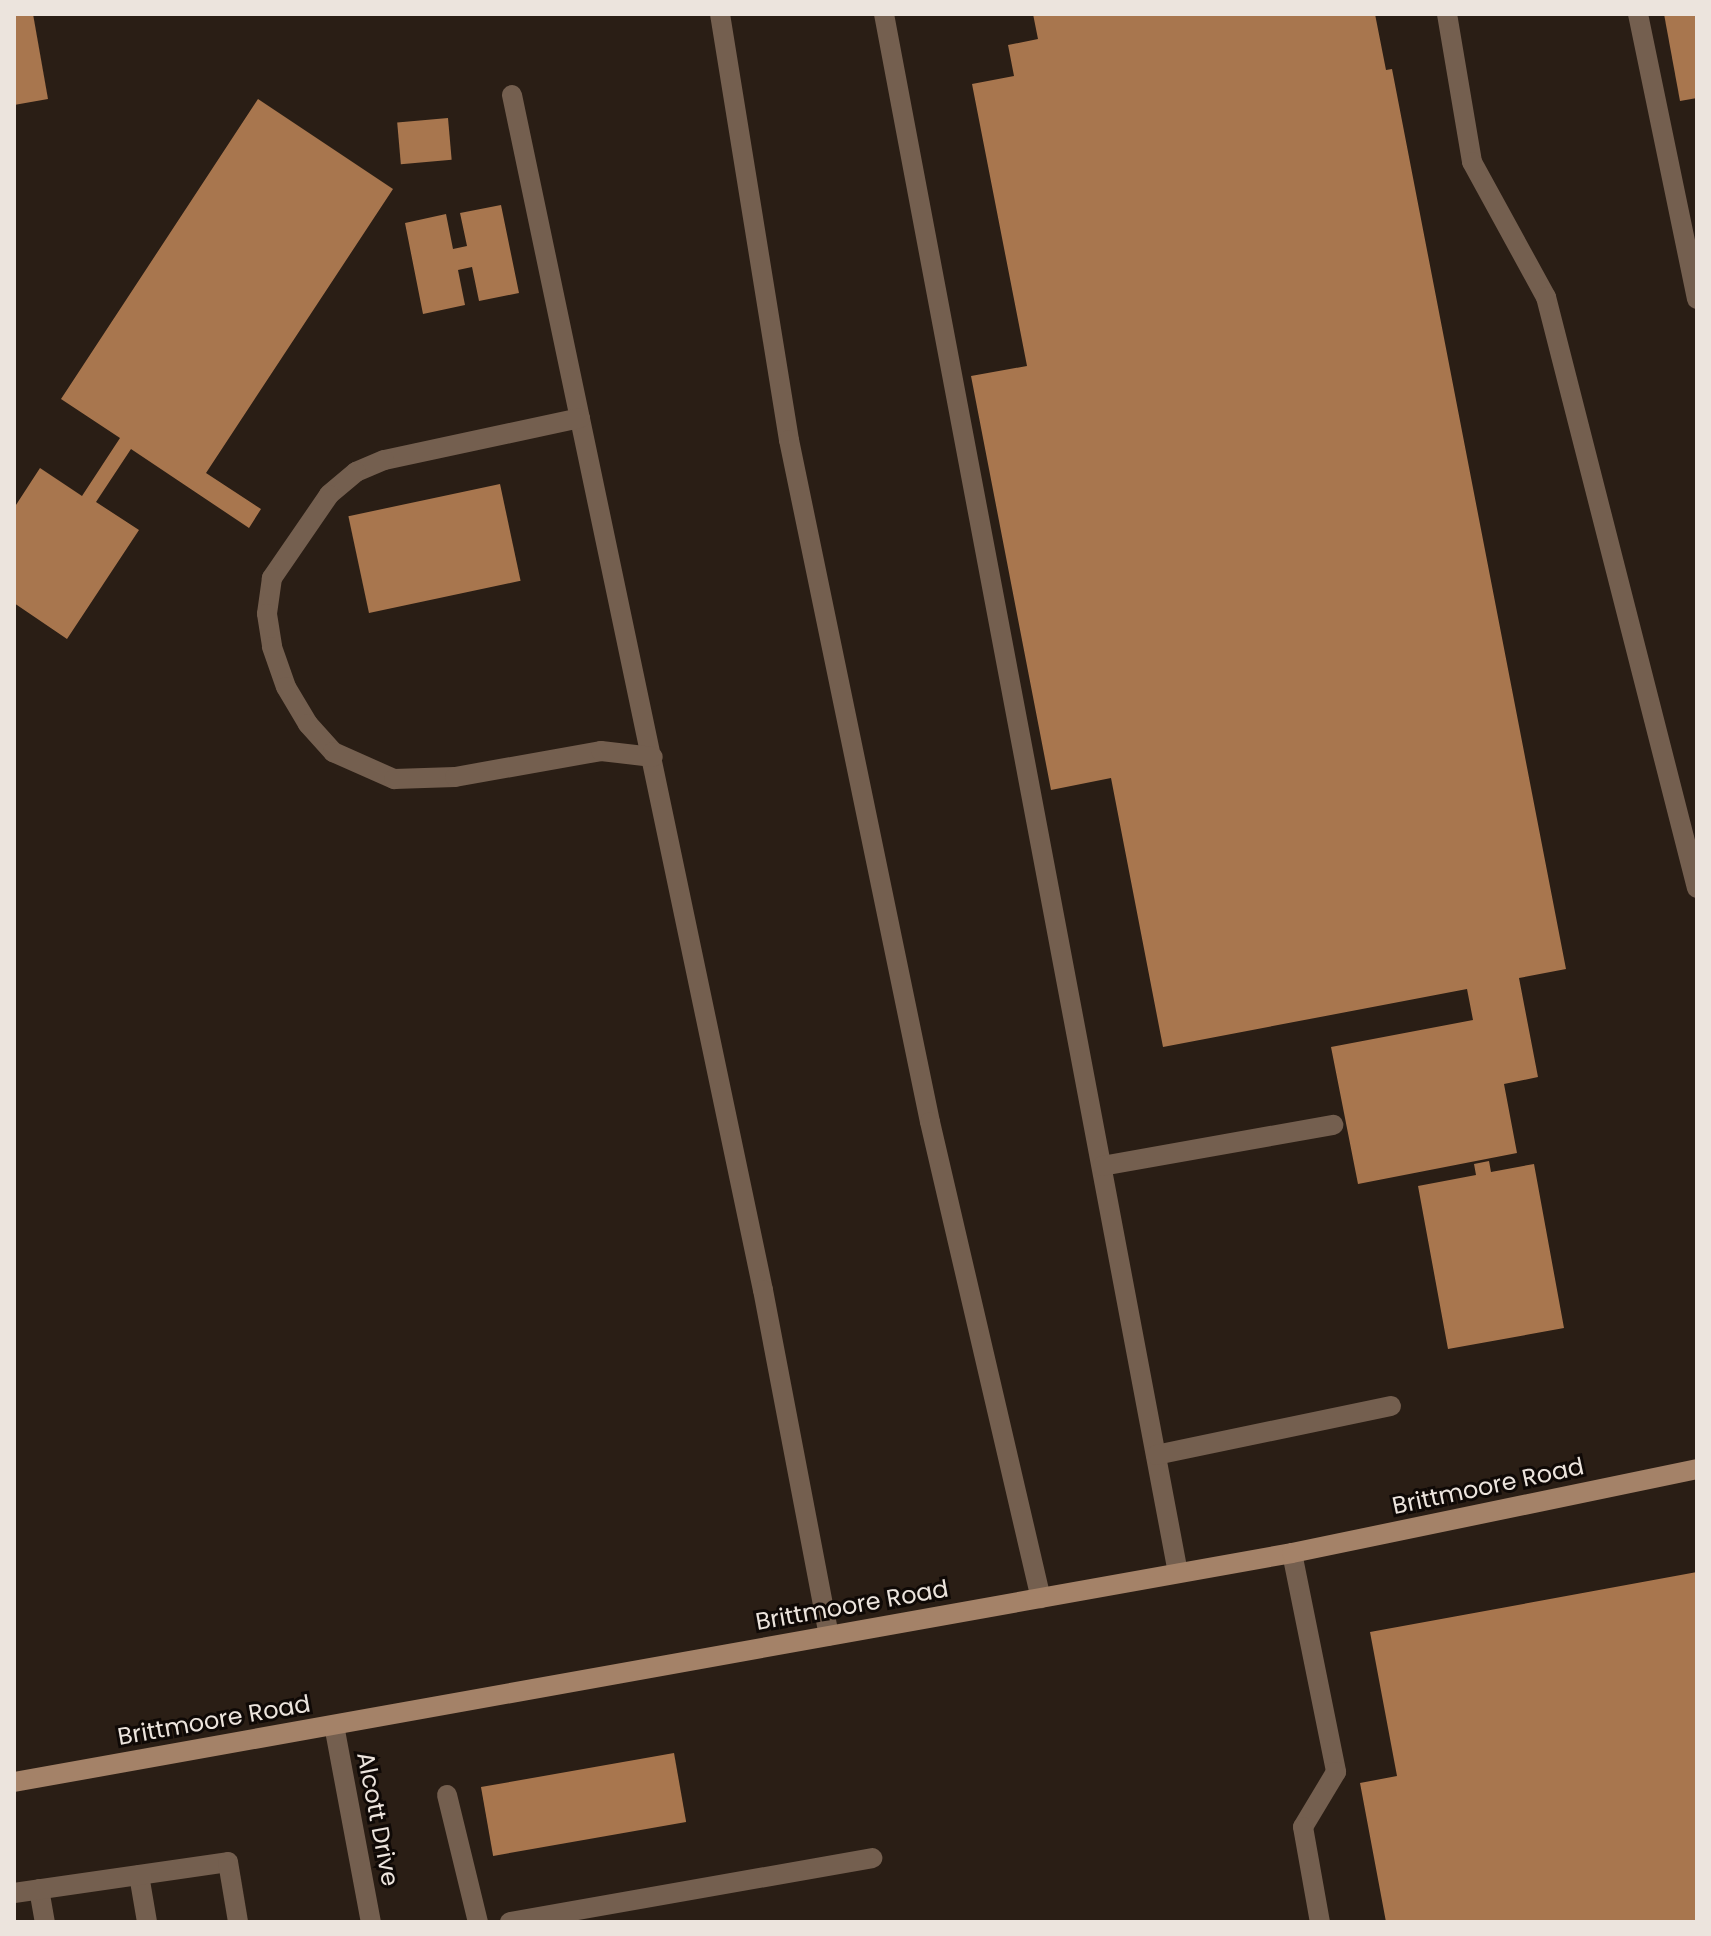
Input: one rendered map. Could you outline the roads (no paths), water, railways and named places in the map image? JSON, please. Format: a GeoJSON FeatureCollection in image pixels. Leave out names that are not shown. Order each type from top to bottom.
{"type":"FeatureCollection","features":[{"type":"Feature","properties":{"kind":"main road","name":"Brittmoore Road"},"geometry":{"type":"LineString","coordinates":[[14,1782],[1292,1553],[1697,1469]]}},
{"type":"Feature","properties":{"kind":"street"},"geometry":{"type":"LineString","coordinates":[[720,14],[789,440],[930,1122],[1041,1598]]}},
{"type":"Feature","properties":{"kind":"street"},"geometry":{"type":"LineString","coordinates":[[884,14],[1178,1573]]}},
{"type":"Feature","properties":{"kind":"street"},"geometry":{"type":"LineString","coordinates":[[1447,14],[1472,162],[1546,297],[1697,888]]}},
{"type":"Feature","properties":{"kind":"street"},"geometry":{"type":"LineString","coordinates":[[1638,14],[1688,202],[1697,299]]}},
{"type":"Feature","properties":{"kind":"street"},"geometry":{"type":"LineString","coordinates":[[512,95],[653,757],[829,1636]]}},
{"type":"Feature","properties":{"kind":"street"},"geometry":{"type":"LineString","coordinates":[[580,418],[384,460],[356,472],[329,495],[272,578],[267,614],[272,647],[286,687],[308,724],[333,752],[394,779],[455,777],[588,752],[653,757]]}},
{"type":"Feature","properties":{"kind":"street"},"geometry":{"type":"LineString","coordinates":[[1102,1166],[1333,1125]]}},
{"type":"Feature","properties":{"kind":"street"},"geometry":{"type":"LineString","coordinates":[[1156,1455],[1391,1406]]}},
{"type":"Feature","properties":{"kind":"street"},"geometry":{"type":"LineString","coordinates":[[1292,1553],[1336,1772],[1303,1827],[1320,1922]]}},
{"type":"Feature","properties":{"kind":"street","name":"Alcott Drive"},"geometry":{"type":"LineString","coordinates":[[334,1725],[371,1922]]}},
{"type":"Feature","properties":{"kind":"street"},"geometry":{"type":"LineString","coordinates":[[447,1795],[478,1922]]}},
{"type":"Feature","properties":{"kind":"street"},"geometry":{"type":"LineString","coordinates":[[510,1922],[872,1858]]}},
{"type":"Feature","properties":{"kind":"street"},"geometry":{"type":"LineString","coordinates":[[14,1893],[228,1862],[238,1922]]}},
{"type":"Feature","properties":{"kind":"street"},"geometry":{"type":"LineString","coordinates":[[139,1875],[147,1922]]}},
{"type":"Feature","properties":{"kind":"street"},"geometry":{"type":"LineString","coordinates":[[39,1889],[45,1922]]}}]}
